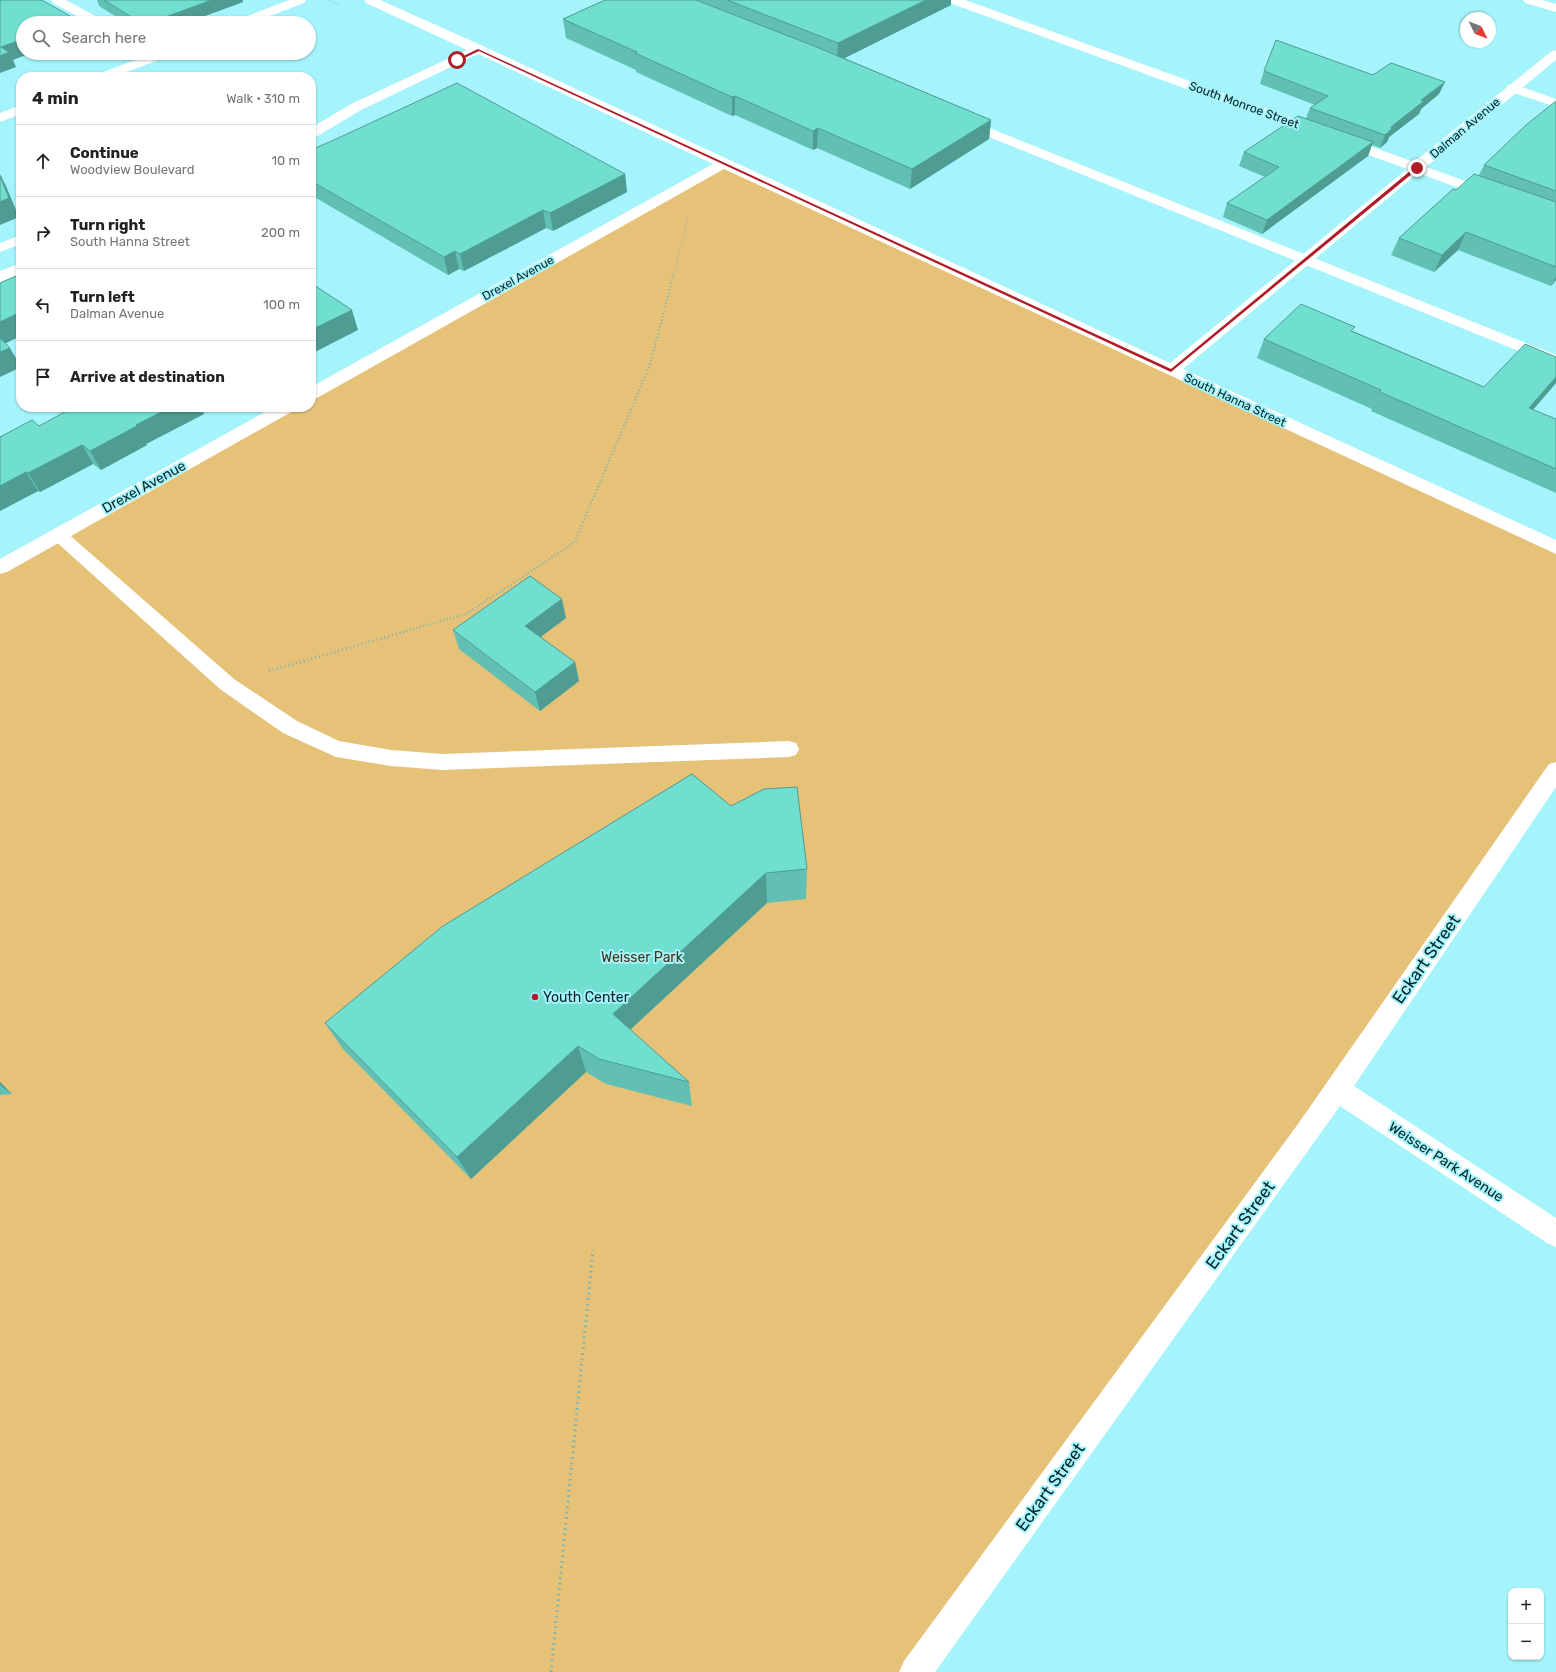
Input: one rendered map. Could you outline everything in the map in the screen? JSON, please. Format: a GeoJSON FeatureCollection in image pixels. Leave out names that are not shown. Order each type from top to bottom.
{"type":"FeatureCollection","features":[{"type":"Feature","properties":{"kind":"street"},"geometry":{"type":"LineString","coordinates":[[57,0],[86,16]]}},
{"type":"Feature","properties":{"kind":"street"},"geometry":{"type":"LineString","coordinates":[[259,16],[300,0]]}},
{"type":"Feature","properties":{"kind":"street","name":"South Hanna Street"},"geometry":{"type":"LineString","coordinates":[[370,0],[1556,548]]}},
{"type":"Feature","properties":{"kind":"street","name":"South Monroe Street"},"geometry":{"type":"LineString","coordinates":[[954,0],[1505,200]]}},
{"type":"Feature","properties":{"kind":"street"},"geometry":{"type":"LineString","coordinates":[[1529,0],[1556,8]]}},
{"type":"Feature","properties":{"kind":"street"},"geometry":{"type":"LineString","coordinates":[[316,131],[356,108],[479,50]]}},
{"type":"Feature","properties":{"kind":"street","name":"Dalman Avenue"},"geometry":{"type":"LineString","coordinates":[[1171,371],[1556,54]]}},
{"type":"Feature","properties":{"kind":"street"},"geometry":{"type":"LineString","coordinates":[[116,72],[145,60]]}},
{"type":"Feature","properties":{"kind":"street"},"geometry":{"type":"LineString","coordinates":[[1513,88],[1556,103]]}},
{"type":"Feature","properties":{"kind":"street"},"geometry":{"type":"LineString","coordinates":[[316,118],[356,108]]}},
{"type":"Feature","properties":{"kind":"street"},"geometry":{"type":"LineString","coordinates":[[0,118],[16,111]]}},
{"type":"Feature","properties":{"kind":"street"},"geometry":{"type":"LineString","coordinates":[[948,115],[1556,361]]}},
{"type":"Feature","properties":{"kind":"street","name":"Drexel Avenue"},"geometry":{"type":"LineString","coordinates":[[316,391],[724,163]]}},
{"type":"Feature","properties":{"kind":"street"},"geometry":{"type":"LineString","coordinates":[[0,248],[16,241]]}},
{"type":"Feature","properties":{"kind":"street"},"geometry":{"type":"LineString","coordinates":[[1,276],[16,270]]}},
{"type":"Feature","properties":{"kind":"street","name":"Drexel Avenue"},"geometry":{"type":"LineString","coordinates":[[0,567],[278,412]]}},
{"type":"Feature","properties":{"kind":"street"},"geometry":{"type":"LineString","coordinates":[[59,535],[227,684],[290,727],[336,749],[391,758],[442,762],[789,749]]}},
{"type":"Feature","properties":{"kind":"street","name":"Eckart Street"},"geometry":{"type":"LineString","coordinates":[[915,1672],[1307,1133],[1556,770]]}},
{"type":"Feature","properties":{"kind":"street","name":"Weisser Park Avenue"},"geometry":{"type":"LineString","coordinates":[[1336,1089],[1556,1234]]}},
{"type":"Feature","properties":{"kind":"path"},"geometry":{"type":"LineString","coordinates":[[227,684],[466,614],[574,543],[650,365],[689,217]]}},
{"type":"Feature","properties":{"kind":"path"},"geometry":{"type":"LineString","coordinates":[[551,1672],[593,1250]]}},
{"type":"Feature","properties":{"kind":"green space","name":"Weisser Park"},"geometry":{"type":"Polygon","coordinates":[[[724,163],[1556,548],[1556,770],[915,1672],[0,1672],[0,567],[278,412],[316,412],[316,391],[724,163]]]}},
{"type":"Feature","properties":{"kind":"building"},"geometry":{"type":"Polygon","coordinates":[[[0,0],[42,0],[70,16],[16,16],[16,42],[1,47],[9,52],[0,56],[0,0]]]}},
{"type":"Feature","properties":{"kind":"building"},"geometry":{"type":"Polygon","coordinates":[[[104,0],[212,0],[168,16],[130,16],[104,0]]]}},
{"type":"Feature","properties":{"kind":"building"},"geometry":{"type":"Polygon","coordinates":[[[605,0],[696,0],[814,46],[991,120],[912,169],[818,128],[813,131],[735,96],[732,97],[563,19],[605,0]]]}},
{"type":"Feature","properties":{"kind":"building"},"geometry":{"type":"Polygon","coordinates":[[[727,0],[926,0],[838,43],[727,0]]]}},
{"type":"Feature","properties":{"kind":"building"},"geometry":{"type":"Polygon","coordinates":[[[1276,40],[1373,75],[1391,63],[1445,82],[1421,100],[1424,101],[1391,127],[1392,129],[1385,135],[1310,108],[1328,96],[1264,71],[1276,40]]]}},
{"type":"Feature","properties":{"kind":"building"},"geometry":{"type":"Polygon","coordinates":[[[457,83],[625,174],[550,213],[543,210],[460,254],[455,251],[444,257],[316,184],[316,148],[457,83]]]}},
{"type":"Feature","properties":{"kind":"building"},"geometry":{"type":"Polygon","coordinates":[[[1556,101],[1556,191],[1484,165],[1526,125],[1556,101]]]}},
{"type":"Feature","properties":{"kind":"building"},"geometry":{"type":"Polygon","coordinates":[[[1298,116],[1373,142],[1267,220],[1227,203],[1279,167],[1244,152],[1298,116]]]}},
{"type":"Feature","properties":{"kind":"building"},"geometry":{"type":"Polygon","coordinates":[[[1474,174],[1556,202],[1556,267],[1466,232],[1442,255],[1399,238],[1453,189],[1456,190],[1474,174]]]}},
{"type":"Feature","properties":{"kind":"building"},"geometry":{"type":"Polygon","coordinates":[[[0,176],[9,198],[0,202],[0,176]]]}},
{"type":"Feature","properties":{"kind":"building"},"geometry":{"type":"Polygon","coordinates":[[[16,276],[16,314],[0,322],[0,283],[16,276]]]}},
{"type":"Feature","properties":{"kind":"building"},"geometry":{"type":"Polygon","coordinates":[[[316,286],[352,310],[316,328],[316,286]]]}},
{"type":"Feature","properties":{"kind":"building"},"geometry":{"type":"Polygon","coordinates":[[[1301,304],[1355,327],[1351,331],[1484,387],[1525,344],[1556,357],[1556,377],[1529,408],[1556,419],[1556,469],[1380,392],[1381,390],[1264,339],[1301,304]]]}},
{"type":"Feature","properties":{"kind":"building"},"geometry":{"type":"Polygon","coordinates":[[[0,338],[10,348],[0,352],[0,338]]]}},
{"type":"Feature","properties":{"kind":"building"},"geometry":{"type":"Polygon","coordinates":[[[65,412],[161,412],[90,451],[82,445],[0,486],[0,437],[32,420],[39,426],[65,412]]]}},
{"type":"Feature","properties":{"kind":"building"},"geometry":{"type":"Polygon","coordinates":[[[530,576],[562,599],[525,626],[575,662],[535,692],[453,630],[530,576]]]}},
{"type":"Feature","properties":{"kind":"building","name":"Youth Center"},"geometry":{"type":"Polygon","coordinates":[[[692,774],[731,806],[764,789],[797,787],[807,869],[766,873],[613,1014],[689,1082],[599,1059],[578,1046],[457,1157],[325,1023],[443,926],[692,774]]]}},
{"type":"Feature","properties":{"kind":"place","name":"Youth Center"},"geometry":{"type":"Point","coordinates":[535,997]}},
{"type":"Feature","properties":{"kind":"route"},"geometry":{"type":"LineString","coordinates":[[457,60],[479,50],[1171,371],[1417,168]]}}]}
